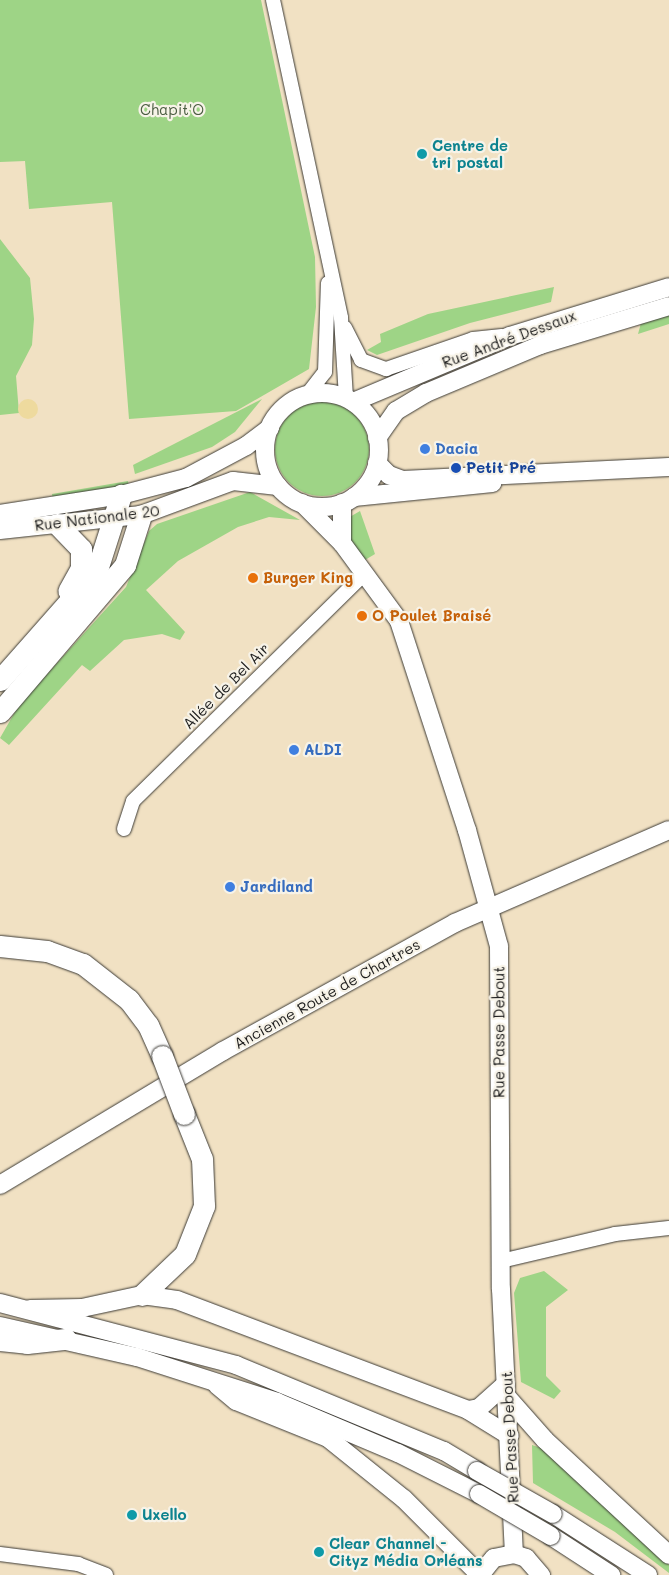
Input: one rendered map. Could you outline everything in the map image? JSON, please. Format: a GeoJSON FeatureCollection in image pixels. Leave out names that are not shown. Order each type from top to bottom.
{"type":"FeatureCollection","features":[{"type":"Feature","properties":{"kind":"highway"},"geometry":{"type":"LineString","coordinates":[[0,680],[52,618],[97,570],[121,495]]}},
{"type":"Feature","properties":{"kind":"highway"},"geometry":{"type":"LineString","coordinates":[[0,712],[125,565],[141,515]]}},
{"type":"Feature","properties":{"kind":"highway"},"geometry":{"type":"LineString","coordinates":[[52,618],[81,568],[82,556],[79,544],[57,524]]}},
{"type":"Feature","properties":{"kind":"highway"},"geometry":{"type":"LineString","coordinates":[[0,946],[47,951],[83,964],[129,1000],[148,1025],[162,1056],[202,1159],[204,1206],[185,1254],[142,1295]]}},
{"type":"Feature","properties":{"kind":"highway"},"geometry":{"type":"LineString","coordinates":[[0,1340],[27,1343],[66,1339]]}},
{"type":"Feature","properties":{"kind":"main road","name":"Rue André Dessaux"},"geometry":{"type":"LineString","coordinates":[[349,400],[510,336],[669,287]]}},
{"type":"Feature","properties":{"kind":"main road","name":"Rue André Dessaux"},"geometry":{"type":"LineString","coordinates":[[378,438],[396,411],[426,393],[540,345],[669,306]]}},
{"type":"Feature","properties":{"kind":"main road"},"geometry":{"type":"LineString","coordinates":[[278,486],[266,458],[270,428],[290,403],[306,396],[326,393],[349,400],[369,418],[378,438],[377,463],[348,500],[342,543]]}},
{"type":"Feature","properties":{"kind":"main road","name":"Rue Nationale 20"},"geometry":{"type":"LineString","coordinates":[[0,514],[121,495],[186,478],[219,462],[270,428]]}},
{"type":"Feature","properties":{"kind":"main road"},"geometry":{"type":"LineString","coordinates":[[377,463],[388,475],[403,480],[533,472],[669,467]]}},
{"type":"Feature","properties":{"kind":"main road"},"geometry":{"type":"LineString","coordinates":[[302,503],[464,489],[533,472]]}},
{"type":"Feature","properties":{"kind":"main road","name":"Rue Nationale 20"},"geometry":{"type":"LineString","coordinates":[[0,530],[141,515],[233,481],[278,486],[302,503]]}},
{"type":"Feature","properties":{"kind":"main road","name":"Rue Passe Debout"},"geometry":{"type":"LineString","coordinates":[[302,503],[342,543],[399,621],[412,655],[467,830],[500,962],[501,1261],[514,1554]]}},
{"type":"Feature","properties":{"kind":"main road","name":"Ancienne Route de Chartres"},"geometry":{"type":"LineString","coordinates":[[0,1185],[223,1052],[455,923],[487,911],[669,830]]}},
{"type":"Feature","properties":{"kind":"main road"},"geometry":{"type":"LineString","coordinates":[[30,1308],[82,1308],[142,1295],[218,1313],[468,1410],[510,1441],[524,1438],[545,1440]]}},
{"type":"Feature","properties":{"kind":"main road"},"geometry":{"type":"LineString","coordinates":[[0,1303],[30,1308],[236,1365],[302,1389],[444,1451],[553,1514],[648,1575]]}},
{"type":"Feature","properties":{"kind":"main road"},"geometry":{"type":"LineString","coordinates":[[0,1326],[66,1339],[208,1379],[337,1426],[479,1494],[611,1575]]}},
{"type":"Feature","properties":{"kind":"main road"},"geometry":{"type":"LineString","coordinates":[[208,1379],[236,1401],[328,1438],[404,1499],[480,1575],[494,1558],[514,1554],[530,1561],[541,1575]]}},
{"type":"Feature","properties":{"kind":"main road"},"geometry":{"type":"LineString","coordinates":[[468,1410],[479,1408],[507,1391],[545,1440],[669,1555]]}},
{"type":"Feature","properties":{"kind":"street"},"geometry":{"type":"LineString","coordinates":[[273,0],[341,318],[349,400]]}},
{"type":"Feature","properties":{"kind":"street"},"geometry":{"type":"LineString","coordinates":[[306,396],[325,372],[329,265]]}},
{"type":"Feature","properties":{"kind":"street"},"geometry":{"type":"LineString","coordinates":[[341,318],[355,352],[376,368],[391,368],[473,338],[510,336]]}},
{"type":"Feature","properties":{"kind":"street","name":"Allée de Bel Air"},"geometry":{"type":"LineString","coordinates":[[124,830],[133,801],[364,574]]}},
{"type":"Feature","properties":{"kind":"street"},"geometry":{"type":"LineString","coordinates":[[501,1261],[614,1234],[669,1228]]}},
{"type":"Feature","properties":{"kind":"street"},"geometry":{"type":"LineString","coordinates":[[0,1554],[70,1564],[106,1575]]}},
{"type":"Feature","properties":{"kind":"street"},"geometry":{"type":"LineString","coordinates":[[70,1564],[85,1575]]}},
{"type":"Feature","properties":{"kind":"green space","name":"Chapit'O"},"geometry":{"type":"Polygon","coordinates":[[[0,0],[261,0],[315,257],[316,307],[309,369],[236,411],[129,419],[112,202],[29,209],[25,161],[0,162],[0,0]]]}},
{"type":"Feature","properties":{"kind":"green space"},"geometry":{"type":"Polygon","coordinates":[[[0,239],[30,278],[34,319],[32,345],[16,376],[19,413],[0,415],[0,239]]]}},
{"type":"Feature","properties":{"kind":"green space"},"geometry":{"type":"Polygon","coordinates":[[[554,287],[551,302],[470,323],[377,355],[367,350],[381,342],[380,334],[428,314],[554,287]]]}},
{"type":"Feature","properties":{"kind":"green space"},"geometry":{"type":"Polygon","coordinates":[[[669,315],[669,324],[638,334],[641,323],[669,315]]]}},
{"type":"Feature","properties":{"kind":"green space"},"geometry":{"type":"Polygon","coordinates":[[[262,399],[235,432],[212,447],[135,474],[133,465],[262,399]]]}},
{"type":"Feature","properties":{"kind":"green space"},"geometry":{"type":"Polygon","coordinates":[[[322,402],[340,406],[355,416],[365,431],[369,449],[365,467],[355,482],[340,492],[322,496],[304,492],[289,482],[279,467],[275,449],[279,431],[289,416],[304,406],[322,402]]]}},
{"type":"Feature","properties":{"kind":"green space"},"geometry":{"type":"Polygon","coordinates":[[[128,481],[129,486],[53,501],[52,494],[128,481]]]}},
{"type":"Feature","properties":{"kind":"green space"},"geometry":{"type":"Polygon","coordinates":[[[250,492],[300,520],[269,517],[238,527],[178,561],[146,590],[185,632],[180,640],[162,634],[124,640],[90,671],[82,665],[9,745],[0,738],[19,705],[126,587],[149,531],[157,524],[250,492]]]}},
{"type":"Feature","properties":{"kind":"green space"},"geometry":{"type":"Polygon","coordinates":[[[360,511],[375,554],[365,560],[349,539],[348,518],[360,511]]]}},
{"type":"Feature","properties":{"kind":"green space"},"geometry":{"type":"Polygon","coordinates":[[[544,1271],[568,1290],[546,1307],[546,1376],[561,1391],[554,1399],[521,1382],[514,1293],[520,1278],[544,1271]]]}},
{"type":"Feature","properties":{"kind":"green space"},"geometry":{"type":"Polygon","coordinates":[[[532,1445],[541,1448],[653,1549],[669,1565],[669,1573],[615,1532],[533,1483],[532,1445]]]}},
{"type":"Feature","properties":{"kind":"sand"},"geometry":{"type":"Polygon","coordinates":[[[28,399],[35,402],[38,409],[35,416],[28,419],[21,416],[18,409],[21,402],[28,399]]]}},
{"type":"Feature","properties":{"kind":"place","name":"Centre de tri postal"},"geometry":{"type":"Point","coordinates":[422,154]}},
{"type":"Feature","properties":{"kind":"place","name":"Dacia"},"geometry":{"type":"Point","coordinates":[425,449]}},
{"type":"Feature","properties":{"kind":"place","name":"Petit Pré"},"geometry":{"type":"Point","coordinates":[456,468]}},
{"type":"Feature","properties":{"kind":"place","name":"Burger King"},"geometry":{"type":"Point","coordinates":[253,578]}},
{"type":"Feature","properties":{"kind":"place","name":"O Poulet Braisé"},"geometry":{"type":"Point","coordinates":[362,616]}},
{"type":"Feature","properties":{"kind":"place","name":"ALDI"},"geometry":{"type":"Point","coordinates":[294,750]}},
{"type":"Feature","properties":{"kind":"place","name":"Jardiland"},"geometry":{"type":"Point","coordinates":[230,887]}},
{"type":"Feature","properties":{"kind":"place","name":"Uxello"},"geometry":{"type":"Point","coordinates":[132,1515]}},
{"type":"Feature","properties":{"kind":"place","name":"Clear Channel - Cityz Média Orléans"},"geometry":{"type":"Point","coordinates":[319,1552]}}]}
